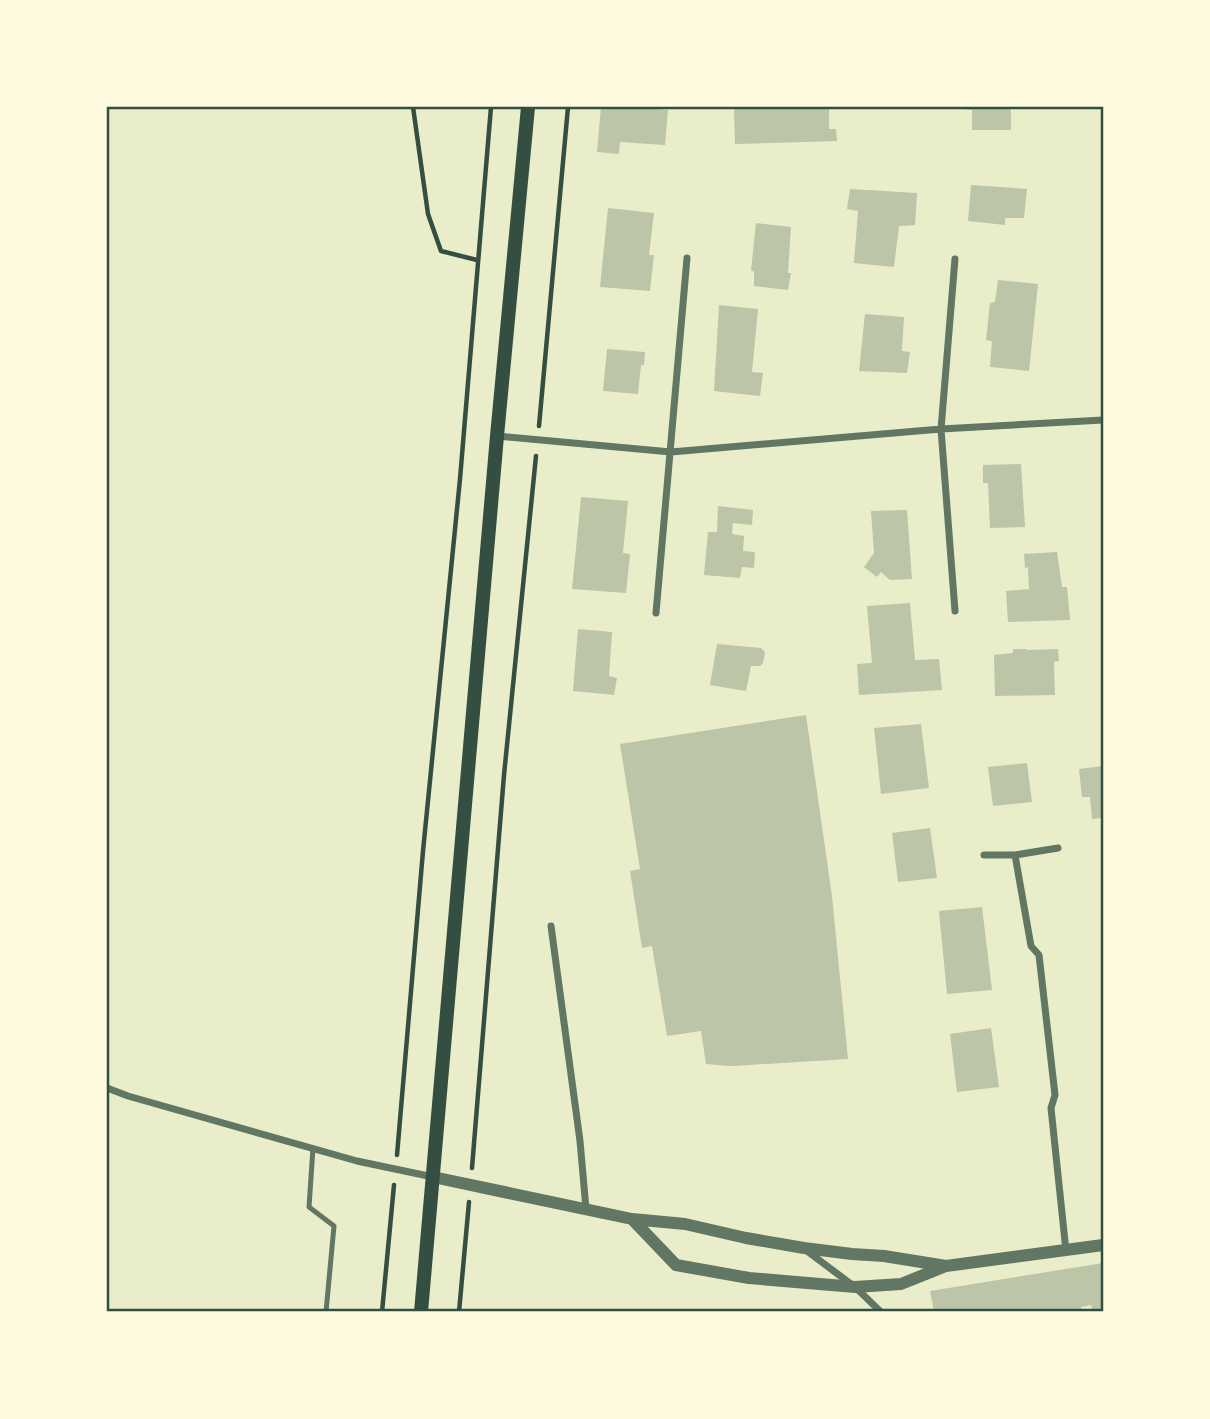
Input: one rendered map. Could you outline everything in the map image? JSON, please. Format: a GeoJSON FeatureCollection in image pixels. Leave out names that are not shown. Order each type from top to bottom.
{"type":"FeatureCollection","features":[{"type":"Feature","properties":{"kind":"main road"},"geometry":{"type":"LineString","coordinates":[[421,1312],[528,107]]}},
{"type":"Feature","properties":{"kind":"street"},"geometry":{"type":"LineString","coordinates":[[656,613],[687,258]]}},
{"type":"Feature","properties":{"kind":"street"},"geometry":{"type":"LineString","coordinates":[[955,258],[941,429],[955,611]]}},
{"type":"Feature","properties":{"kind":"street"},"geometry":{"type":"LineString","coordinates":[[497,436],[671,452],[941,429],[1103,419]]}},
{"type":"Feature","properties":{"kind":"street"},"geometry":{"type":"LineString","coordinates":[[984,855],[1015,855],[1058,848]]}},
{"type":"Feature","properties":{"kind":"street"},"geometry":{"type":"LineString","coordinates":[[1015,855],[1031,946],[1039,955],[1055,1095],[1051,1108],[1066,1251]]}},
{"type":"Feature","properties":{"kind":"street"},"geometry":{"type":"LineString","coordinates":[[551,926],[580,1141],[586,1209]]}},
{"type":"Feature","properties":{"kind":"street"},"geometry":{"type":"LineString","coordinates":[[107,1088],[396,1170],[632,1219],[685,1224],[804,1248],[884,1256],[946,1266]]}},
{"type":"Feature","properties":{"kind":"street"},"geometry":{"type":"LineString","coordinates":[[632,1219],[676,1265],[748,1278],[855,1287],[901,1284],[946,1266],[1103,1245]]}},
{"type":"Feature","properties":{"kind":"street"},"geometry":{"type":"LineString","coordinates":[[804,1248],[855,1287],[881,1312]]}},
{"type":"Feature","properties":{"kind":"lane"},"geometry":{"type":"LineString","coordinates":[[313,1148],[309,1207],[334,1226],[326,1312]]}},
{"type":"Feature","properties":{"kind":"path"},"geometry":{"type":"LineString","coordinates":[[414,107],[428,214],[441,251],[477,260]]}},
{"type":"Feature","properties":{"kind":"path"},"geometry":{"type":"LineString","coordinates":[[383,1312],[427,811],[460,479],[491,107]]}},
{"type":"Feature","properties":{"kind":"path"},"geometry":{"type":"LineString","coordinates":[[459,1312],[503,789],[568,107]]}},
{"type":"Feature","properties":{"kind":"building"},"geometry":{"type":"Polygon","coordinates":[[[601,107],[668,110],[665,145],[620,142],[619,154],[597,152],[601,107]]]}},
{"type":"Feature","properties":{"kind":"building"},"geometry":{"type":"Polygon","coordinates":[[[734,107],[829,107],[829,129],[836,129],[837,141],[735,144],[734,107]]]}},
{"type":"Feature","properties":{"kind":"building"},"geometry":{"type":"Polygon","coordinates":[[[961,107],[1011,107],[1011,130],[972,130],[972,110],[961,107]]]}},
{"type":"Feature","properties":{"kind":"building"},"geometry":{"type":"Polygon","coordinates":[[[971,185],[1027,189],[1024,218],[1005,218],[1005,225],[968,221],[971,185]]]}},
{"type":"Feature","properties":{"kind":"building"},"geometry":{"type":"Polygon","coordinates":[[[850,189],[917,193],[915,225],[899,226],[894,267],[854,263],[858,211],[847,209],[850,189]]]}},
{"type":"Feature","properties":{"kind":"building"},"geometry":{"type":"Polygon","coordinates":[[[608,208],[654,213],[649,255],[654,255],[650,291],[600,287],[608,208]]]}},
{"type":"Feature","properties":{"kind":"building"},"geometry":{"type":"Polygon","coordinates":[[[756,223],[791,227],[788,273],[791,273],[788,290],[754,286],[754,272],[751,270],[756,223]]]}},
{"type":"Feature","properties":{"kind":"building"},"geometry":{"type":"Polygon","coordinates":[[[998,280],[1038,284],[1029,371],[990,367],[992,341],[986,340],[990,303],[995,302],[998,280]]]}},
{"type":"Feature","properties":{"kind":"building"},"geometry":{"type":"Polygon","coordinates":[[[719,305],[758,309],[752,372],[763,373],[760,396],[714,391],[719,305]]]}},
{"type":"Feature","properties":{"kind":"building"},"geometry":{"type":"Polygon","coordinates":[[[865,314],[904,317],[902,351],[910,352],[907,373],[859,371],[865,314]]]}},
{"type":"Feature","properties":{"kind":"building"},"geometry":{"type":"Polygon","coordinates":[[[607,349],[645,352],[638,394],[603,391],[607,349]]]}},
{"type":"Feature","properties":{"kind":"building"},"geometry":{"type":"Polygon","coordinates":[[[1021,464],[1025,527],[990,528],[988,483],[983,483],[983,465],[1021,464]]]}},
{"type":"Feature","properties":{"kind":"building"},"geometry":{"type":"Polygon","coordinates":[[[581,497],[628,501],[623,553],[630,554],[626,593],[572,589],[581,497]]]}},
{"type":"Feature","properties":{"kind":"building"},"geometry":{"type":"Polygon","coordinates":[[[718,506],[753,510],[752,525],[733,523],[732,534],[744,536],[743,551],[755,552],[754,568],[742,567],[740,578],[704,575],[708,532],[717,532],[718,506]]]}},
{"type":"Feature","properties":{"kind":"building"},"geometry":{"type":"Polygon","coordinates":[[[907,510],[912,579],[890,580],[881,572],[877,577],[864,567],[874,553],[871,511],[907,510]]]}},
{"type":"Feature","properties":{"kind":"building"},"geometry":{"type":"Polygon","coordinates":[[[1057,552],[1062,587],[1067,587],[1070,620],[1008,622],[1006,591],[1029,589],[1028,567],[1025,568],[1024,554],[1057,552]]]}},
{"type":"Feature","properties":{"kind":"building"},"geometry":{"type":"Polygon","coordinates":[[[910,603],[915,660],[939,659],[942,690],[859,695],[857,664],[872,663],[867,606],[910,603]]]}},
{"type":"Feature","properties":{"kind":"building"},"geometry":{"type":"Polygon","coordinates":[[[578,629],[612,632],[609,676],[617,678],[614,695],[573,691],[578,629]]]}},
{"type":"Feature","properties":{"kind":"building"},"geometry":{"type":"Polygon","coordinates":[[[717,644],[761,648],[765,652],[760,666],[751,666],[746,691],[710,685],[717,644]]]}},
{"type":"Feature","properties":{"kind":"building"},"geometry":{"type":"Polygon","coordinates":[[[1013,649],[1058,649],[1059,661],[1054,662],[1055,695],[995,696],[994,655],[1013,653],[1013,649]]]}},
{"type":"Feature","properties":{"kind":"building"},"geometry":{"type":"Polygon","coordinates":[[[806,715],[832,896],[848,1059],[731,1066],[706,1064],[701,1031],[667,1036],[652,946],[642,948],[630,871],[640,869],[620,744],[806,715]]]}},
{"type":"Feature","properties":{"kind":"building"},"geometry":{"type":"Polygon","coordinates":[[[921,724],[929,788],[881,794],[874,728],[921,724]]]}},
{"type":"Feature","properties":{"kind":"building"},"geometry":{"type":"Polygon","coordinates":[[[1027,763],[1032,802],[993,806],[988,767],[1027,763]]]}},
{"type":"Feature","properties":{"kind":"building"},"geometry":{"type":"Polygon","coordinates":[[[1103,766],[1103,818],[1092,819],[1090,797],[1082,797],[1079,769],[1103,766]]]}},
{"type":"Feature","properties":{"kind":"building"},"geometry":{"type":"Polygon","coordinates":[[[930,828],[937,878],[898,882],[892,833],[930,828]]]}},
{"type":"Feature","properties":{"kind":"building"},"geometry":{"type":"Polygon","coordinates":[[[982,907],[992,990],[947,994],[939,911],[982,907]]]}},
{"type":"Feature","properties":{"kind":"building"},"geometry":{"type":"Polygon","coordinates":[[[991,1028],[999,1087],[957,1092],[950,1034],[991,1028]]]}},
{"type":"Feature","properties":{"kind":"building"},"geometry":{"type":"Polygon","coordinates":[[[1103,1263],[1103,1312],[1093,1312],[1091,1305],[1081,1307],[1082,1312],[934,1311],[930,1291],[1103,1263]]]}}]}
